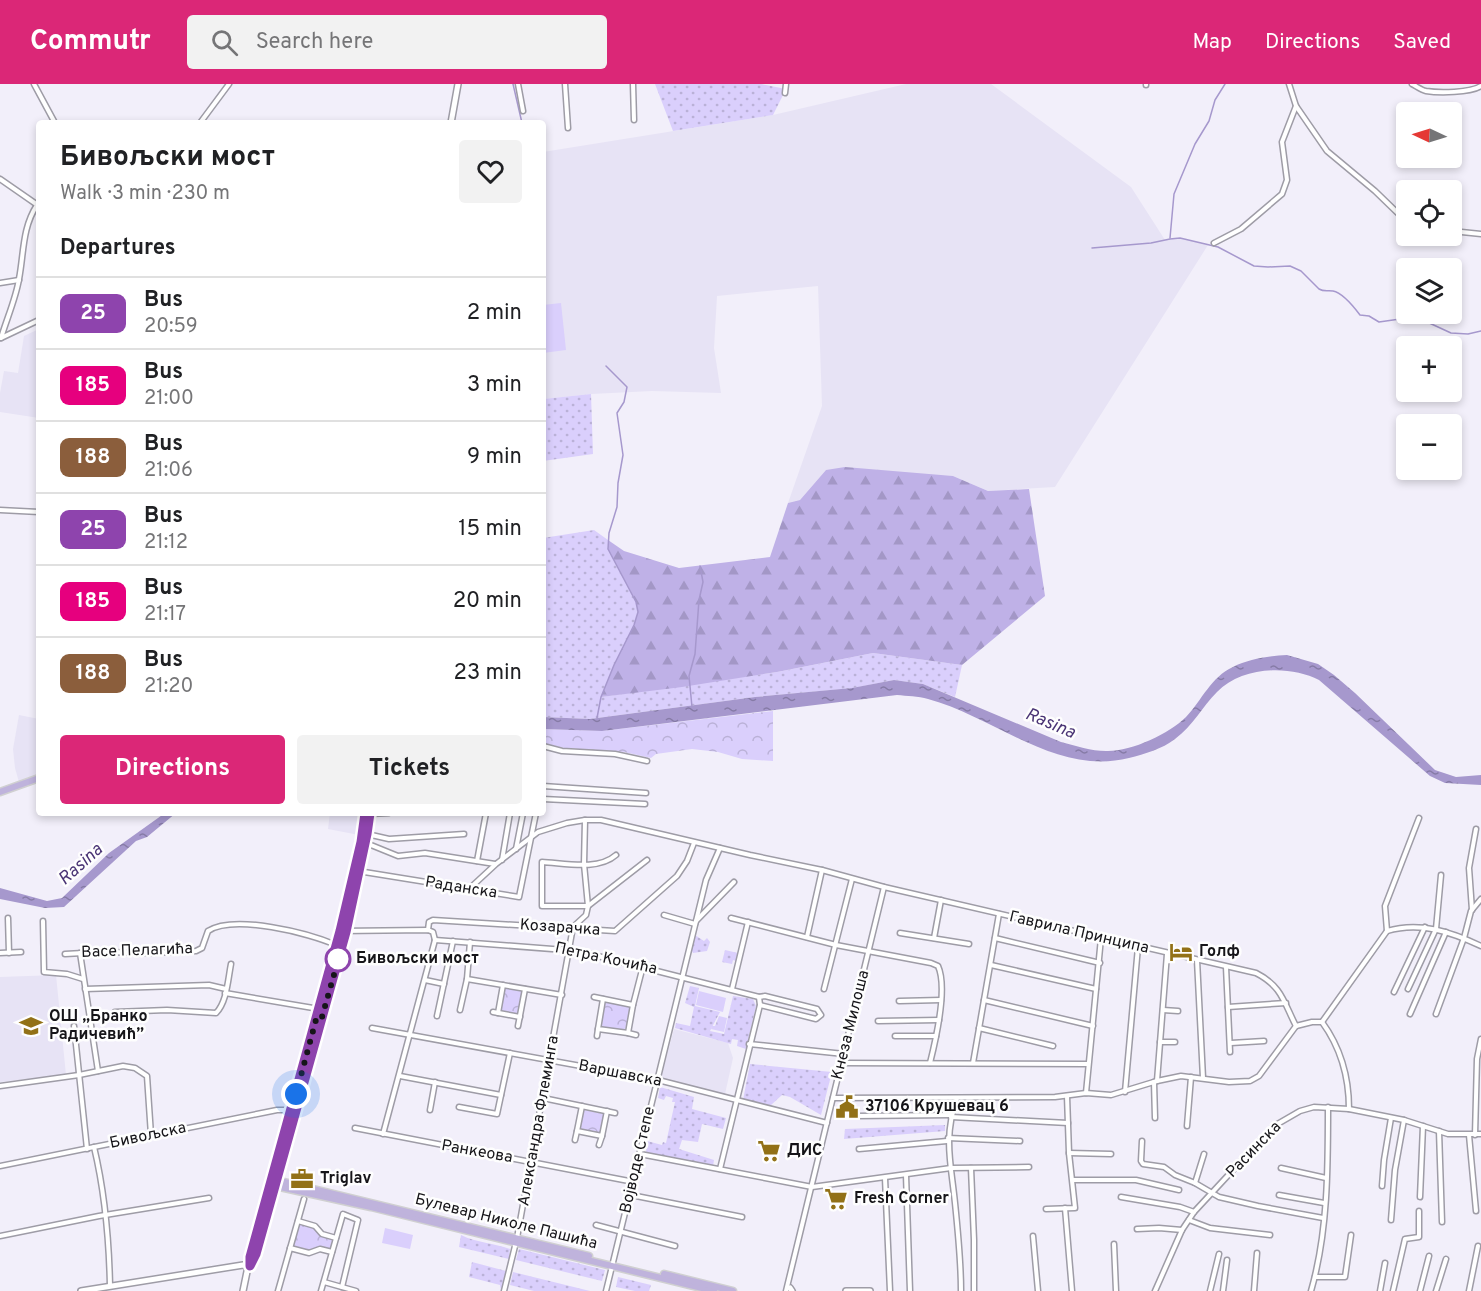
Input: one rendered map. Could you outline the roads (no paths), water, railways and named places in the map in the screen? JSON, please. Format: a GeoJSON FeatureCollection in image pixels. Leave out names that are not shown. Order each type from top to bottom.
{"type":"FeatureCollection","features":[{"type":"Feature","properties":{"kind":"main road"},"geometry":{"type":"LineString","coordinates":[[0,792],[36,779]]}},
{"type":"Feature","properties":{"kind":"main road"},"geometry":{"type":"LineString","coordinates":[[274,1182],[343,931],[367,816]]}},
{"type":"Feature","properties":{"kind":"main road"},"geometry":{"type":"LineString","coordinates":[[357,871],[367,834],[368,816]]}},
{"type":"Feature","properties":{"kind":"main road"},"geometry":{"type":"LineString","coordinates":[[320,1014],[337,945],[343,931]]}},
{"type":"Feature","properties":{"kind":"main road","name":"Булевар Николе Пашића"},"geometry":{"type":"LineString","coordinates":[[274,1182],[517,1240],[714,1291]]}},
{"type":"Feature","properties":{"kind":"main road","name":"Булевар Николе Пашића"},"geometry":{"type":"LineString","coordinates":[[613,1264],[733,1291]]}},
{"type":"Feature","properties":{"kind":"street"},"geometry":{"type":"LineString","coordinates":[[34,84],[53,120]]}},
{"type":"Feature","properties":{"kind":"street"},"geometry":{"type":"LineString","coordinates":[[202,120],[229,84]]}},
{"type":"Feature","properties":{"kind":"street"},"geometry":{"type":"LineString","coordinates":[[452,120],[458,84]]}},
{"type":"Feature","properties":{"kind":"street"},"geometry":{"type":"LineString","coordinates":[[518,84],[523,111]]}},
{"type":"Feature","properties":{"kind":"street"},"geometry":{"type":"LineString","coordinates":[[565,84],[568,128]]}},
{"type":"Feature","properties":{"kind":"street"},"geometry":{"type":"LineString","coordinates":[[633,84],[634,120]]}},
{"type":"Feature","properties":{"kind":"street"},"geometry":{"type":"LineString","coordinates":[[785,93],[786,84]]}},
{"type":"Feature","properties":{"kind":"street"},"geometry":{"type":"LineString","coordinates":[[1289,84],[1296,106],[1327,151],[1396,212]]}},
{"type":"Feature","properties":{"kind":"street"},"geometry":{"type":"LineString","coordinates":[[1412,84],[1425,91],[1473,90],[1481,86]]}},
{"type":"Feature","properties":{"kind":"street"},"geometry":{"type":"LineString","coordinates":[[1214,243],[1241,229],[1282,194],[1287,180],[1282,142],[1296,106]]}},
{"type":"Feature","properties":{"kind":"street"},"geometry":{"type":"LineString","coordinates":[[0,179],[36,205]]}},
{"type":"Feature","properties":{"kind":"street"},"geometry":{"type":"LineString","coordinates":[[0,338],[19,280],[27,226],[30,216],[36,208]]}},
{"type":"Feature","properties":{"kind":"street"},"geometry":{"type":"LineString","coordinates":[[1462,232],[1481,234]]}},
{"type":"Feature","properties":{"kind":"street"},"geometry":{"type":"LineString","coordinates":[[0,283],[19,280]]}},
{"type":"Feature","properties":{"kind":"street"},"geometry":{"type":"LineString","coordinates":[[0,338],[36,321]]}},
{"type":"Feature","properties":{"kind":"street"},"geometry":{"type":"LineString","coordinates":[[0,510],[36,512]]}},
{"type":"Feature","properties":{"kind":"street"},"geometry":{"type":"LineString","coordinates":[[546,747],[562,751],[615,754],[647,761]]}},
{"type":"Feature","properties":{"kind":"street"},"geometry":{"type":"LineString","coordinates":[[546,786],[646,793]]}},
{"type":"Feature","properties":{"kind":"street"},"geometry":{"type":"LineString","coordinates":[[546,799],[645,804]]}},
{"type":"Feature","properties":{"kind":"street"},"geometry":{"type":"LineString","coordinates":[[477,861],[485,816]]}},
{"type":"Feature","properties":{"kind":"street"},"geometry":{"type":"LineString","coordinates":[[501,860],[509,816]]}},
{"type":"Feature","properties":{"kind":"street"},"geometry":{"type":"LineString","coordinates":[[516,850],[522,816]]}},
{"type":"Feature","properties":{"kind":"street","name":"Раданска"},"geometry":{"type":"LineString","coordinates":[[357,871],[520,896],[535,816]]}},
{"type":"Feature","properties":{"kind":"street"},"geometry":{"type":"LineString","coordinates":[[1387,932],[1385,906],[1419,818]]}},
{"type":"Feature","properties":{"kind":"street"},"geometry":{"type":"LineString","coordinates":[[573,927],[586,915],[588,906],[584,864],[585,820]]}},
{"type":"Feature","properties":{"kind":"street","name":"Гаврила Принципа"},"geometry":{"type":"LineString","coordinates":[[469,889],[496,864],[538,832],[585,820],[601,820],[1256,973],[1265,977],[1276,987],[1287,1003],[1296,1026]]}},
{"type":"Feature","properties":{"kind":"street"},"geometry":{"type":"LineString","coordinates":[[1436,1014],[1472,910],[1469,868],[1476,828]]}},
{"type":"Feature","properties":{"kind":"street"},"geometry":{"type":"LineString","coordinates":[[367,834],[389,839],[464,834]]}},
{"type":"Feature","properties":{"kind":"street"},"geometry":{"type":"LineString","coordinates":[[365,843],[398,856],[425,853],[496,864]]}},
{"type":"Feature","properties":{"kind":"street","name":"Козарачка"},"geometry":{"type":"LineString","coordinates":[[428,930],[429,922],[433,920],[612,931],[619,928],[677,876],[687,861],[694,843]]}},
{"type":"Feature","properties":{"kind":"street","name":"Војводе Степе"},"geometry":{"type":"LineString","coordinates":[[606,1291],[708,873],[720,848]]}},
{"type":"Feature","properties":{"kind":"street"},"geometry":{"type":"LineString","coordinates":[[616,855],[606,861],[584,864],[542,862],[542,906],[588,906],[647,860]]}},
{"type":"Feature","properties":{"kind":"street"},"geometry":{"type":"LineString","coordinates":[[807,937],[822,870]]}},
{"type":"Feature","properties":{"kind":"street"},"geometry":{"type":"LineString","coordinates":[[1408,989],[1436,929],[1441,875]]}},
{"type":"Feature","properties":{"kind":"street","name":"Кнеза Милоша"},"geometry":{"type":"LineString","coordinates":[[824,989],[852,879]]}},
{"type":"Feature","properties":{"kind":"street"},"geometry":{"type":"LineString","coordinates":[[664,915],[696,923],[734,882]]}},
{"type":"Feature","properties":{"kind":"street","name":"Кнеза Милоша"},"geometry":{"type":"LineString","coordinates":[[789,1290],[884,887]]}},
{"type":"Feature","properties":{"kind":"street"},"geometry":{"type":"LineString","coordinates":[[1472,910],[1481,899]]}},
{"type":"Feature","properties":{"kind":"street"},"geometry":{"type":"LineString","coordinates":[[934,938],[941,900]]}},
{"type":"Feature","properties":{"kind":"street"},"geometry":{"type":"LineString","coordinates":[[973,1063],[999,914]]}},
{"type":"Feature","properties":{"kind":"street"},"geometry":{"type":"LineString","coordinates":[[8,918],[9,953]]}},
{"type":"Feature","properties":{"kind":"street"},"geometry":{"type":"LineString","coordinates":[[731,918],[748,922],[732,989]]}},
{"type":"Feature","properties":{"kind":"street"},"geometry":{"type":"LineString","coordinates":[[43,921],[44,972],[67,974],[83,979]]}},
{"type":"Feature","properties":{"kind":"street","name":"Кнеза Милоша"},"geometry":{"type":"LineString","coordinates":[[748,922],[869,952]]}},
{"type":"Feature","properties":{"kind":"street","name":"Васе Пелагића"},"geometry":{"type":"LineString","coordinates":[[65,954],[196,951],[202,948],[208,931],[224,925],[283,929],[337,945]]}},
{"type":"Feature","properties":{"kind":"street"},"geometry":{"type":"LineString","coordinates":[[1322,1022],[1387,932],[1403,926],[1425,927],[1464,938],[1481,946]]}},
{"type":"Feature","properties":{"kind":"street","name":"Александра Флеминга"},"geometry":{"type":"LineString","coordinates":[[504,1291],[517,1240],[573,927]]}},
{"type":"Feature","properties":{"kind":"street"},"geometry":{"type":"LineString","coordinates":[[1394,992],[1425,927]]}},
{"type":"Feature","properties":{"kind":"street"},"geometry":{"type":"LineString","coordinates":[[343,931],[428,930],[433,932],[435,940],[383,1134]]}},
{"type":"Feature","properties":{"kind":"street"},"geometry":{"type":"LineString","coordinates":[[1410,1014],[1446,932]]}},
{"type":"Feature","properties":{"kind":"street"},"geometry":{"type":"LineString","coordinates":[[900,933],[969,944]]}},
{"type":"Feature","properties":{"kind":"street"},"geometry":{"type":"LineString","coordinates":[[995,938],[1100,963]]}},
{"type":"Feature","properties":{"kind":"street"},"geometry":{"type":"LineString","coordinates":[[1086,1093],[1101,938]]}},
{"type":"Feature","properties":{"kind":"street","name":"Петра Кочића"},"geometry":{"type":"LineString","coordinates":[[435,940],[570,949],[759,997],[765,996],[817,1009],[821,1015],[816,1020],[760,1005]]}},
{"type":"Feature","properties":{"kind":"street"},"geometry":{"type":"LineString","coordinates":[[437,1016],[453,941]]}},
{"type":"Feature","properties":{"kind":"street"},"geometry":{"type":"LineString","coordinates":[[460,1010],[467,979],[470,942]]}},
{"type":"Feature","properties":{"kind":"street"},"geometry":{"type":"LineString","coordinates":[[1125,1092],[1138,946]]}},
{"type":"Feature","properties":{"kind":"street"},"geometry":{"type":"LineString","coordinates":[[0,954],[21,952]]}},
{"type":"Feature","properties":{"kind":"street"},"geometry":{"type":"LineString","coordinates":[[869,952],[938,966],[941,973],[941,1000],[930,1064]]}},
{"type":"Feature","properties":{"kind":"street"},"geometry":{"type":"LineString","coordinates":[[80,953],[98,1071]]}},
{"type":"Feature","properties":{"kind":"street"},"geometry":{"type":"LineString","coordinates":[[1155,1118],[1155,1082],[1167,954]]}},
{"type":"Feature","properties":{"kind":"street"},"geometry":{"type":"LineString","coordinates":[[1197,960],[1203,1078]]}},
{"type":"Feature","properties":{"kind":"street"},"geometry":{"type":"LineString","coordinates":[[115,1012],[167,1010],[216,1013],[226,991],[231,964]]}},
{"type":"Feature","properties":{"kind":"street"},"geometry":{"type":"LineString","coordinates":[[991,965],[1096,989]]}},
{"type":"Feature","properties":{"kind":"street"},"geometry":{"type":"LineString","coordinates":[[627,1034],[643,966]]}},
{"type":"Feature","properties":{"kind":"street"},"geometry":{"type":"LineString","coordinates":[[1226,967],[1230,1052]]}},
{"type":"Feature","properties":{"kind":"street"},"geometry":{"type":"LineString","coordinates":[[467,979],[562,995]]}},
{"type":"Feature","properties":{"kind":"street"},"geometry":{"type":"LineString","coordinates":[[425,980],[444,984]]}},
{"type":"Feature","properties":{"kind":"street"},"geometry":{"type":"LineString","coordinates":[[85,989],[209,985],[320,1014]]}},
{"type":"Feature","properties":{"kind":"street"},"geometry":{"type":"LineString","coordinates":[[503,985],[496,1013],[520,1017]]}},
{"type":"Feature","properties":{"kind":"street"},"geometry":{"type":"LineString","coordinates":[[518,1026],[525,988]]}},
{"type":"Feature","properties":{"kind":"street"},"geometry":{"type":"LineString","coordinates":[[594,997],[633,1005]]}},
{"type":"Feature","properties":{"kind":"street"},"geometry":{"type":"LineString","coordinates":[[720,1169],[760,1005],[759,997]]}},
{"type":"Feature","properties":{"kind":"street"},"geometry":{"type":"LineString","coordinates":[[597,1036],[603,999]]}},
{"type":"Feature","properties":{"kind":"street"},"geometry":{"type":"LineString","coordinates":[[899,1001],[941,1000]]}},
{"type":"Feature","properties":{"kind":"street"},"geometry":{"type":"LineString","coordinates":[[984,1000],[1093,1026]]}},
{"type":"Feature","properties":{"kind":"street"},"geometry":{"type":"LineString","coordinates":[[1228,1007],[1287,1003]]}},
{"type":"Feature","properties":{"kind":"street"},"geometry":{"type":"LineString","coordinates":[[1163,1010],[1178,1011]]}},
{"type":"Feature","properties":{"kind":"street"},"geometry":{"type":"LineString","coordinates":[[878,1021],[939,1020]]}},
{"type":"Feature","properties":{"kind":"street"},"geometry":{"type":"LineString","coordinates":[[833,1098],[1067,1096],[1086,1093],[1111,1095],[1181,1076],[1229,1082],[1255,1079],[1296,1026],[1322,1022]]}},
{"type":"Feature","properties":{"kind":"street"},"geometry":{"type":"LineString","coordinates":[[1322,1022],[1332,1036],[1341,1056],[1347,1077],[1349,1109]]}},
{"type":"Feature","properties":{"kind":"street"},"geometry":{"type":"LineString","coordinates":[[75,1026],[87,1149]]}},
{"type":"Feature","properties":{"kind":"street","name":"Варшавска"},"geometry":{"type":"LineString","coordinates":[[372,1028],[658,1080],[827,1123]]}},
{"type":"Feature","properties":{"kind":"street"},"geometry":{"type":"LineString","coordinates":[[979,1028],[1053,1046]]}},
{"type":"Feature","properties":{"kind":"street"},"geometry":{"type":"LineString","coordinates":[[598,1029],[636,1035]]}},
{"type":"Feature","properties":{"kind":"street"},"geometry":{"type":"LineString","coordinates":[[895,1036],[936,1036]]}},
{"type":"Feature","properties":{"kind":"street"},"geometry":{"type":"LineString","coordinates":[[1475,1135],[1477,1059],[1481,1039]]}},
{"type":"Feature","properties":{"kind":"street"},"geometry":{"type":"LineString","coordinates":[[1231,1044],[1264,1041]]}},
{"type":"Feature","properties":{"kind":"street"},"geometry":{"type":"LineString","coordinates":[[1160,1042],[1175,1042]]}},
{"type":"Feature","properties":{"kind":"street"},"geometry":{"type":"LineString","coordinates":[[749,1044],[844,1054]]}},
{"type":"Feature","properties":{"kind":"street"},"geometry":{"type":"LineString","coordinates":[[459,1107],[497,1114],[510,1053]]}},
{"type":"Feature","properties":{"kind":"street"},"geometry":{"type":"LineString","coordinates":[[842,1064],[1088,1064]]}},
{"type":"Feature","properties":{"kind":"street"},"geometry":{"type":"LineString","coordinates":[[0,1086],[126,1066],[144,1072],[147,1076],[151,1135]]}},
{"type":"Feature","properties":{"kind":"street"},"geometry":{"type":"LineString","coordinates":[[400,1076],[501,1095]]}},
{"type":"Feature","properties":{"kind":"street"},"geometry":{"type":"LineString","coordinates":[[1187,1126],[1191,1077]]}},
{"type":"Feature","properties":{"kind":"street"},"geometry":{"type":"LineString","coordinates":[[430,1110],[435,1082]]}},
{"type":"Feature","properties":{"kind":"street"},"geometry":{"type":"LineString","coordinates":[[1046,1209],[1075,1208],[1069,1153],[1067,1096]]}},
{"type":"Feature","properties":{"kind":"street"},"geometry":{"type":"LineString","coordinates":[[543,1098],[615,1113]]}},
{"type":"Feature","properties":{"kind":"street"},"geometry":{"type":"LineString","coordinates":[[957,1098],[951,1116],[948,1140],[961,1291]]}},
{"type":"Feature","properties":{"kind":"street"},"geometry":{"type":"LineString","coordinates":[[575,1140],[582,1106]]}},
{"type":"Feature","properties":{"kind":"street","name":"Расинска"},"geometry":{"type":"LineString","coordinates":[[1155,1291],[1182,1230],[1194,1212],[1274,1126],[1300,1111],[1314,1107],[1349,1109],[1404,1120],[1448,1134],[1481,1134]]}},
{"type":"Feature","properties":{"kind":"street"},"geometry":{"type":"LineString","coordinates":[[1311,1291],[1320,1258],[1328,1107]]}},
{"type":"Feature","properties":{"kind":"street","name":"Бивољска"},"geometry":{"type":"LineString","coordinates":[[0,1166],[277,1110],[294,1111]]}},
{"type":"Feature","properties":{"kind":"street"},"geometry":{"type":"LineString","coordinates":[[599,1145],[607,1111]]}},
{"type":"Feature","properties":{"kind":"street"},"geometry":{"type":"LineString","coordinates":[[856,1116],[951,1116],[1068,1123]]}},
{"type":"Feature","properties":{"kind":"street"},"geometry":{"type":"LineString","coordinates":[[1382,1186],[1391,1118]]}},
{"type":"Feature","properties":{"kind":"street"},"geometry":{"type":"LineString","coordinates":[[1392,1220],[1395,1170],[1404,1120]]}},
{"type":"Feature","properties":{"kind":"street"},"geometry":{"type":"LineString","coordinates":[[1420,1197],[1423,1126]]}},
{"type":"Feature","properties":{"kind":"street","name":"Ранкеова"},"geometry":{"type":"LineString","coordinates":[[355,1128],[634,1182]]}},
{"type":"Feature","properties":{"kind":"street"},"geometry":{"type":"LineString","coordinates":[[577,1131],[602,1136]]}},
{"type":"Feature","properties":{"kind":"street"},"geometry":{"type":"LineString","coordinates":[[1439,1131],[1442,1222]]}},
{"type":"Feature","properties":{"kind":"street"},"geometry":{"type":"LineString","coordinates":[[1469,1135],[1476,1211]]}},
{"type":"Feature","properties":{"kind":"street"},"geometry":{"type":"LineString","coordinates":[[859,1149],[948,1140],[1020,1141]]}},
{"type":"Feature","properties":{"kind":"street"},"geometry":{"type":"LineString","coordinates":[[1142,1141],[1142,1163],[1164,1167],[1174,1175],[1195,1183],[1219,1197],[1323,1218]]}},
{"type":"Feature","properties":{"kind":"street"},"geometry":{"type":"LineString","coordinates":[[94,1147],[103,1185],[109,1242],[108,1288]]}},
{"type":"Feature","properties":{"kind":"street"},"geometry":{"type":"LineString","coordinates":[[1069,1153],[1111,1154]]}},
{"type":"Feature","properties":{"kind":"street"},"geometry":{"type":"LineString","coordinates":[[640,1154],[812,1187],[951,1168],[1029,1167]]}},
{"type":"Feature","properties":{"kind":"street"},"geometry":{"type":"LineString","coordinates":[[1195,1183],[1204,1154]]}},
{"type":"Feature","properties":{"kind":"street"},"geometry":{"type":"LineString","coordinates":[[971,1168],[974,1291]]}},
{"type":"Feature","properties":{"kind":"street"},"geometry":{"type":"LineString","coordinates":[[1281,1168],[1326,1178]]}},
{"type":"Feature","properties":{"kind":"street"},"geometry":{"type":"LineString","coordinates":[[906,1175],[910,1291]]}},
{"type":"Feature","properties":{"kind":"street"},"geometry":{"type":"LineString","coordinates":[[885,1178],[890,1291]]}},
{"type":"Feature","properties":{"kind":"street"},"geometry":{"type":"LineString","coordinates":[[1073,1180],[1136,1180],[1179,1190]]}},
{"type":"Feature","properties":{"kind":"street"},"geometry":{"type":"LineString","coordinates":[[243,1291],[256,1254],[274,1182]]}},
{"type":"Feature","properties":{"kind":"street"},"geometry":{"type":"LineString","coordinates":[[1279,1194],[1324,1203]]}},
{"type":"Feature","properties":{"kind":"street"},"geometry":{"type":"LineString","coordinates":[[631,1195],[742,1217]]}},
{"type":"Feature","properties":{"kind":"street"},"geometry":{"type":"LineString","coordinates":[[1121,1197],[1180,1207],[1194,1212]]}},
{"type":"Feature","properties":{"kind":"street"},"geometry":{"type":"LineString","coordinates":[[0,1236],[209,1198]]}},
{"type":"Feature","properties":{"kind":"street"},"geometry":{"type":"LineString","coordinates":[[278,1291],[304,1200]]}},
{"type":"Feature","properties":{"kind":"street"},"geometry":{"type":"LineString","coordinates":[[1065,1209],[1072,1291]]}},
{"type":"Feature","properties":{"kind":"street"},"geometry":{"type":"LineString","coordinates":[[1393,1291],[1405,1239],[1419,1237],[1419,1211]]}},
{"type":"Feature","properties":{"kind":"street"},"geometry":{"type":"LineString","coordinates":[[321,1291],[343,1214],[358,1220],[342,1287]]}},
{"type":"Feature","properties":{"kind":"street"},"geometry":{"type":"LineString","coordinates":[[1189,1220],[1210,1228],[1270,1235]]}},
{"type":"Feature","properties":{"kind":"street"},"geometry":{"type":"LineString","coordinates":[[297,1221],[315,1226],[322,1234],[336,1238]]}},
{"type":"Feature","properties":{"kind":"street"},"geometry":{"type":"LineString","coordinates":[[596,1225],[675,1246]]}},
{"type":"Feature","properties":{"kind":"street"},"geometry":{"type":"LineString","coordinates":[[1137,1229],[1182,1230]]}},
{"type":"Feature","properties":{"kind":"street"},"geometry":{"type":"LineString","coordinates":[[1315,1277],[1345,1277],[1351,1234]]}},
{"type":"Feature","properties":{"kind":"street"},"geometry":{"type":"LineString","coordinates":[[1033,1236],[1038,1291]]}},
{"type":"Feature","properties":{"kind":"street"},"geometry":{"type":"LineString","coordinates":[[1114,1244],[1116,1291]]}},
{"type":"Feature","properties":{"kind":"street"},"geometry":{"type":"LineString","coordinates":[[1469,1291],[1478,1246]]}},
{"type":"Feature","properties":{"kind":"street"},"geometry":{"type":"LineString","coordinates":[[290,1248],[309,1253],[320,1249],[332,1252]]}},
{"type":"Feature","properties":{"kind":"street"},"geometry":{"type":"LineString","coordinates":[[1254,1291],[1257,1253]]}},
{"type":"Feature","properties":{"kind":"street"},"geometry":{"type":"LineString","coordinates":[[1210,1291],[1219,1254]]}},
{"type":"Feature","properties":{"kind":"street"},"geometry":{"type":"LineString","coordinates":[[1420,1291],[1429,1256]]}},
{"type":"Feature","properties":{"kind":"street"},"geometry":{"type":"LineString","coordinates":[[1436,1291],[1446,1259]]}},
{"type":"Feature","properties":{"kind":"street"},"geometry":{"type":"LineString","coordinates":[[1222,1291],[1227,1260]]}},
{"type":"Feature","properties":{"kind":"street"},"geometry":{"type":"LineString","coordinates":[[1380,1291],[1385,1263]]}},
{"type":"Feature","properties":{"kind":"street"},"geometry":{"type":"LineString","coordinates":[[81,1291],[243,1265],[250,1266]]}},
{"type":"Feature","properties":{"kind":"street"},"geometry":{"type":"LineString","coordinates":[[324,1282],[356,1291]]}},
{"type":"Feature","properties":{"kind":"street"},"geometry":{"type":"LineString","coordinates":[[846,1291],[870,1291]]}},
{"type":"Feature","properties":{"kind":"water"},"geometry":{"type":"Polygon","coordinates":[[[1287,655],[1318,664],[1355,693],[1435,770],[1456,777],[1481,775],[1481,785],[1445,783],[1430,776],[1319,680],[1281,670],[1253,673],[1227,683],[1187,728],[1165,746],[1129,758],[1102,761],[1076,759],[1051,752],[953,707],[924,698],[897,695],[602,731],[546,729],[546,717],[590,719],[755,697],[852,688],[894,680],[923,684],[1061,742],[1095,750],[1116,751],[1149,741],[1170,730],[1186,717],[1225,671],[1246,662],[1287,655]]]}},
{"type":"Feature","properties":{"kind":"water"},"geometry":{"type":"Polygon","coordinates":[[[161,816],[172,816],[147,837],[136,841],[64,907],[45,908],[0,899],[0,888],[47,901],[62,898],[109,853],[161,816]]]}},
{"type":"Feature","properties":{"kind":"waterway"},"geometry":{"type":"LineString","coordinates":[[513,84],[521,120]]}},
{"type":"Feature","properties":{"kind":"waterway"},"geometry":{"type":"LineString","coordinates":[[1170,238],[1174,194],[1195,144],[1209,121],[1215,100],[1225,84]]}},
{"type":"Feature","properties":{"kind":"waterway"},"geometry":{"type":"LineString","coordinates":[[1092,248],[1180,238],[1218,247],[1254,266],[1290,266],[1301,271],[1319,289],[1341,294],[1360,315],[1369,316],[1379,322],[1400,319],[1425,321],[1451,333],[1468,334],[1481,331]]}},
{"type":"Feature","properties":{"kind":"waterway"},"geometry":{"type":"LineString","coordinates":[[597,718],[601,697],[638,612],[636,602],[608,549],[609,533],[617,507],[623,455],[617,413],[624,402],[627,387],[606,366]]}},
{"type":"Feature","properties":{"kind":"waterway"},"geometry":{"type":"LineString","coordinates":[[692,707],[689,676],[695,654],[699,600],[703,582],[700,566]]}},
{"type":"Feature","properties":{"kind":"place","name":"Голф"},"geometry":{"type":"Point","coordinates":[1181,952]}},
{"type":"Feature","properties":{"kind":"place","name":"Бивољски мост"},"geometry":{"type":"Point","coordinates":[338,959]}},
{"type":"Feature","properties":{"kind":"place","name":"ОШ „Бранко Радичевић”"},"geometry":{"type":"Point","coordinates":[31,1026]}},
{"type":"Feature","properties":{"kind":"place","name":"37106 Крушевац 6"},"geometry":{"type":"Point","coordinates":[847,1107]}},
{"type":"Feature","properties":{"kind":"place","name":"ДИС"},"geometry":{"type":"Point","coordinates":[769,1151]}},
{"type":"Feature","properties":{"kind":"place","name":"Triglav"},"geometry":{"type":"Point","coordinates":[302,1179]}},
{"type":"Feature","properties":{"kind":"place","name":"Fresh Corner"},"geometry":{"type":"Point","coordinates":[836,1199]}},
{"type":"Feature","properties":{"kind":"water label","name":"Rasina"},"geometry":{"type":"Point","coordinates":[1050,724]}},
{"type":"Feature","properties":{"kind":"water label","name":"Rasina"},"geometry":{"type":"Point","coordinates":[81,865]}}]}
